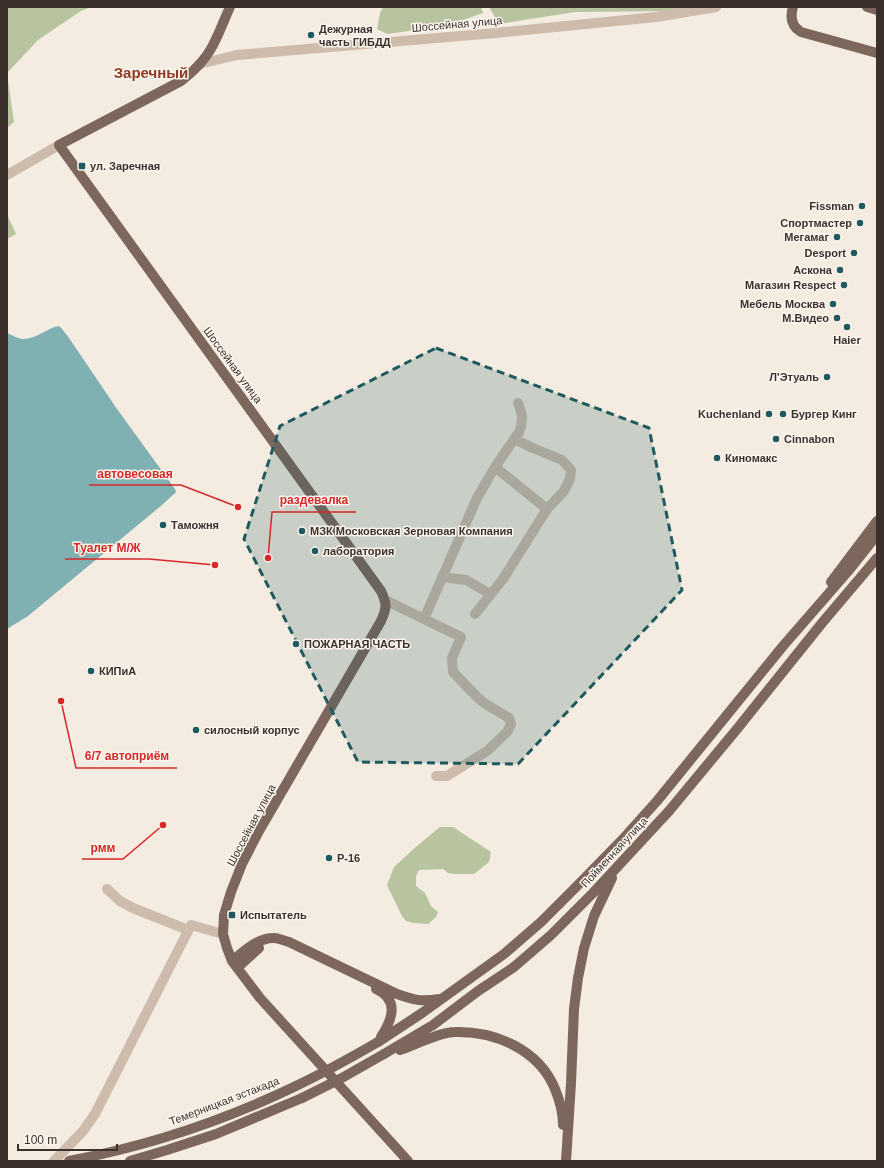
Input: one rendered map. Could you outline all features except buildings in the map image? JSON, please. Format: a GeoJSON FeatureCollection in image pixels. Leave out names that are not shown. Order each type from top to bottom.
{"type":"FeatureCollection","features":[{"type":"Feature","properties":{"kind":"main road"},"geometry":{"type":"LineString","coordinates":[[794,7],[791,14],[792,23],[801,32],[877,53]]}},
{"type":"Feature","properties":{"kind":"main road"},"geometry":{"type":"LineString","coordinates":[[866,7],[877,10]]}},
{"type":"Feature","properties":{"kind":"main road"},"geometry":{"type":"LineString","coordinates":[[59,145],[181,81],[190,74],[212,47],[229,8]]}},
{"type":"Feature","properties":{"kind":"main road","name":"Шоссейная улица"},"geometry":{"type":"LineString","coordinates":[[59,145],[375,582],[385,600],[386,609],[381,621],[259,831],[242,864],[224,915],[223,934],[227,948],[235,964],[270,1009],[408,1161]]}},
{"type":"Feature","properties":{"kind":"main road"},"geometry":{"type":"LineString","coordinates":[[806,620],[821,594],[877,521]]}},
{"type":"Feature","properties":{"kind":"main road"},"geometry":{"type":"LineString","coordinates":[[806,620],[877,535]]}},
{"type":"Feature","properties":{"kind":"main road","name":"Пойменная улица"},"geometry":{"type":"LineString","coordinates":[[386,1053],[432,1025],[514,967],[551,934],[593,893],[669,811],[822,623],[877,558]]}},
{"type":"Feature","properties":{"kind":"main road","name":"Пойменная улица"},"geometry":{"type":"LineString","coordinates":[[378,1042],[422,1013],[504,954],[541,922],[622,840],[657,801],[783,646],[806,620]]}},
{"type":"Feature","properties":{"kind":"main road"},"geometry":{"type":"LineString","coordinates":[[566,1161],[574,1009],[584,948],[594,916],[611,879],[639,842]]}},
{"type":"Feature","properties":{"kind":"main road"},"geometry":{"type":"LineString","coordinates":[[235,964],[249,947],[261,940],[275,938],[289,942],[397,994],[411,999],[424,1001],[442,999]]}},
{"type":"Feature","properties":{"kind":"main road"},"geometry":{"type":"LineString","coordinates":[[235,964],[264,945],[276,944],[289,948],[383,992],[389,998],[392,1005],[392,1016],[388,1026],[378,1042]]}},
{"type":"Feature","properties":{"kind":"main road"},"geometry":{"type":"LineString","coordinates":[[130,1161],[216,1134],[302,1098],[386,1053],[392,1054],[439,1035],[454,1032],[484,1034],[502,1039],[518,1047],[532,1057],[545,1070],[559,1098],[563,1117],[560,1161]]}},
{"type":"Feature","properties":{"kind":"main road","name":"Темерницкая эстакада"},"geometry":{"type":"LineString","coordinates":[[69,1161],[102,1155],[211,1122],[297,1086],[378,1042]]}},
{"type":"Feature","properties":{"kind":"street","name":"Шоссейная улица"},"geometry":{"type":"LineString","coordinates":[[199,64],[237,55],[648,18],[716,7]]}},
{"type":"Feature","properties":{"kind":"street"},"geometry":{"type":"LineString","coordinates":[[7,175],[59,145]]}},
{"type":"Feature","properties":{"kind":"street"},"geometry":{"type":"LineString","coordinates":[[424,619],[477,498],[521,427],[522,417],[518,403]]}},
{"type":"Feature","properties":{"kind":"street"},"geometry":{"type":"LineString","coordinates":[[475,614],[503,579],[547,509],[564,491],[570,478],[571,470],[562,460],[514,439]]}},
{"type":"Feature","properties":{"kind":"street"},"geometry":{"type":"LineString","coordinates":[[495,467],[547,509]]}},
{"type":"Feature","properties":{"kind":"street"},"geometry":{"type":"LineString","coordinates":[[442,577],[466,580],[490,594]]}},
{"type":"Feature","properties":{"kind":"street"},"geometry":{"type":"LineString","coordinates":[[385,600],[461,637],[452,658],[453,672],[477,697],[509,718],[512,724],[507,732],[486,751],[447,776],[436,776]]}},
{"type":"Feature","properties":{"kind":"street"},"geometry":{"type":"LineString","coordinates":[[107,889],[120,901],[127,904],[189,928],[223,934]]}},
{"type":"Feature","properties":{"kind":"street"},"geometry":{"type":"LineString","coordinates":[[54,1161],[83,1131],[96,1114],[189,928]]}},
{"type":"Feature","properties":{"kind":"highlighted area"},"geometry":{"type":"Polygon","coordinates":[[[436,348],[649,428],[682,590],[518,764],[358,762],[244,539],[280,426],[436,348]]]}},
{"type":"Feature","properties":{"kind":"green space"},"geometry":{"type":"Polygon","coordinates":[[[7,7],[91,7],[81,11],[38,40],[7,73],[7,7]]]}},
{"type":"Feature","properties":{"kind":"green space"},"geometry":{"type":"Polygon","coordinates":[[[383,7],[481,7],[483,13],[446,26],[387,34],[377,29],[380,13],[383,7]]]}},
{"type":"Feature","properties":{"kind":"green space"},"geometry":{"type":"Polygon","coordinates":[[[489,7],[695,7],[675,11],[575,12],[499,24],[489,7]]]}},
{"type":"Feature","properties":{"kind":"green space"},"geometry":{"type":"Polygon","coordinates":[[[7,73],[14,122],[7,128],[7,73]]]}},
{"type":"Feature","properties":{"kind":"green space"},"geometry":{"type":"Polygon","coordinates":[[[7,214],[16,234],[7,239],[7,214]]]}},
{"type":"Feature","properties":{"kind":"green space"},"geometry":{"type":"Polygon","coordinates":[[[440,827],[453,827],[491,852],[489,862],[474,874],[454,874],[448,873],[443,869],[419,870],[416,876],[416,886],[425,893],[431,906],[438,912],[436,917],[428,924],[406,921],[402,916],[387,885],[394,867],[440,827]]]}},
{"type":"Feature","properties":{"kind":"water"},"geometry":{"type":"Polygon","coordinates":[[[59,326],[69,338],[176,492],[28,616],[7,629],[7,333],[20,339],[27,339],[59,326]]]}},
{"type":"Feature","properties":{"kind":"place","name":"Дежурная часть ГИБДД"},"geometry":{"type":"Point","coordinates":[311,35]}},
{"type":"Feature","properties":{"kind":"place","name":"ул. Заречная"},"geometry":{"type":"Point","coordinates":[82,166]}},
{"type":"Feature","properties":{"kind":"place","name":"Fissman"},"geometry":{"type":"Point","coordinates":[862,206]}},
{"type":"Feature","properties":{"kind":"place","name":"Спортмастер"},"geometry":{"type":"Point","coordinates":[860,223]}},
{"type":"Feature","properties":{"kind":"place","name":"Мегамаг"},"geometry":{"type":"Point","coordinates":[837,237]}},
{"type":"Feature","properties":{"kind":"place","name":"Desport"},"geometry":{"type":"Point","coordinates":[854,253]}},
{"type":"Feature","properties":{"kind":"place","name":"Аскона"},"geometry":{"type":"Point","coordinates":[840,270]}},
{"type":"Feature","properties":{"kind":"place","name":"Магазин Respect"},"geometry":{"type":"Point","coordinates":[844,285]}},
{"type":"Feature","properties":{"kind":"place","name":"Мебель Москва"},"geometry":{"type":"Point","coordinates":[833,304]}},
{"type":"Feature","properties":{"kind":"place","name":"М.Видео"},"geometry":{"type":"Point","coordinates":[837,318]}},
{"type":"Feature","properties":{"kind":"place","name":"Haier"},"geometry":{"type":"Point","coordinates":[847,327]}},
{"type":"Feature","properties":{"kind":"place","name":"Л'Этуаль"},"geometry":{"type":"Point","coordinates":[827,377]}},
{"type":"Feature","properties":{"kind":"place","name":"Kuchenland"},"geometry":{"type":"Point","coordinates":[769,414]}},
{"type":"Feature","properties":{"kind":"place","name":"Бургер Кинг"},"geometry":{"type":"Point","coordinates":[783,414]}},
{"type":"Feature","properties":{"kind":"place","name":"Cinnabon"},"geometry":{"type":"Point","coordinates":[776,439]}},
{"type":"Feature","properties":{"kind":"place","name":"Киномакс"},"geometry":{"type":"Point","coordinates":[717,458]}},
{"type":"Feature","properties":{"kind":"place","name":"автовесовая"},"geometry":{"type":"Point","coordinates":[238,507]}},
{"type":"Feature","properties":{"kind":"place","name":"Таможня"},"geometry":{"type":"Point","coordinates":[163,525]}},
{"type":"Feature","properties":{"kind":"place","name":"МЗК Московская Зерновая Компания"},"geometry":{"type":"Point","coordinates":[302,531]}},
{"type":"Feature","properties":{"kind":"place","name":"лаборатория"},"geometry":{"type":"Point","coordinates":[315,551]}},
{"type":"Feature","properties":{"kind":"place","name":"раздевалка"},"geometry":{"type":"Point","coordinates":[268,558]}},
{"type":"Feature","properties":{"kind":"place","name":"Туалет М/Ж"},"geometry":{"type":"Point","coordinates":[215,565]}},
{"type":"Feature","properties":{"kind":"place","name":"ПОЖАРНАЯ ЧАСТЬ"},"geometry":{"type":"Point","coordinates":[296,644]}},
{"type":"Feature","properties":{"kind":"place","name":"КИПиА"},"geometry":{"type":"Point","coordinates":[91,671]}},
{"type":"Feature","properties":{"kind":"place","name":"6/7 автоприём"},"geometry":{"type":"Point","coordinates":[61,701]}},
{"type":"Feature","properties":{"kind":"place","name":"силосный корпус"},"geometry":{"type":"Point","coordinates":[196,730]}},
{"type":"Feature","properties":{"kind":"place","name":"рмм"},"geometry":{"type":"Point","coordinates":[163,825]}},
{"type":"Feature","properties":{"kind":"place","name":"Р-16"},"geometry":{"type":"Point","coordinates":[329,858]}},
{"type":"Feature","properties":{"kind":"place","name":"Испытатель"},"geometry":{"type":"Point","coordinates":[232,915]}},
{"type":"Feature","properties":{"kind":"district","name":"Заречный"},"geometry":{"type":"Point","coordinates":[151,73]}}]}
